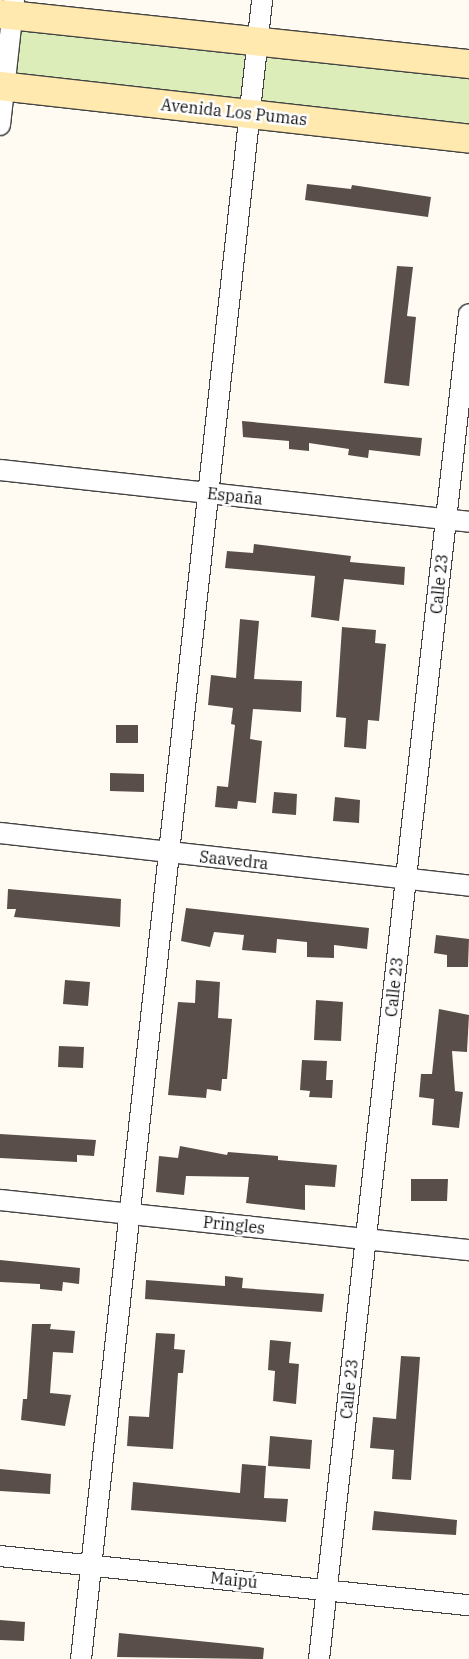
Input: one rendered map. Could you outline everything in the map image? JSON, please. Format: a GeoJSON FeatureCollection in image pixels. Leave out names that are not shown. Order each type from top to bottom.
{"type":"FeatureCollection","features":[{"type":"Feature","properties":{"kind":"main road"},"geometry":{"type":"LineString","coordinates":[[9,10],[258,42],[469,64]]}},
{"type":"Feature","properties":{"kind":"main road","name":"Avenida Los Pumas"},"geometry":{"type":"LineString","coordinates":[[2,86],[469,138]]}},
{"type":"Feature","properties":{"kind":"street"},"geometry":{"type":"LineString","coordinates":[[81,1659],[262,0]]}},
{"type":"Feature","properties":{"kind":"street"},"geometry":{"type":"LineString","coordinates":[[0,125],[9,10]]}},
{"type":"Feature","properties":{"kind":"street","name":"Calle 23"},"geometry":{"type":"LineString","coordinates":[[319,1659],[469,314]]}},
{"type":"Feature","properties":{"kind":"street","name":"España"},"geometry":{"type":"LineString","coordinates":[[0,470],[469,522]]}},
{"type":"Feature","properties":{"kind":"street","name":"Saavedra"},"geometry":{"type":"LineString","coordinates":[[0,833],[469,886]]}},
{"type":"Feature","properties":{"kind":"street","name":"Pringles"},"geometry":{"type":"LineString","coordinates":[[0,1200],[469,1250]]}},
{"type":"Feature","properties":{"kind":"street","name":"Maipú"},"geometry":{"type":"LineString","coordinates":[[0,1556],[469,1605]]}},
{"type":"Feature","properties":{"kind":"green space"},"geometry":{"type":"Polygon","coordinates":[[[0,13],[469,65],[469,138],[0,85],[0,13]]]}},
{"type":"Feature","properties":{"kind":"building"},"geometry":{"type":"Polygon","coordinates":[[[307,184],[351,189],[352,185],[431,197],[428,217],[305,200],[307,184]]]}},
{"type":"Feature","properties":{"kind":"building"},"geometry":{"type":"Polygon","coordinates":[[[397,266],[413,267],[407,316],[416,317],[409,386],[384,383],[397,266]]]}},
{"type":"Feature","properties":{"kind":"building"},"geometry":{"type":"Polygon","coordinates":[[[242,421],[422,438],[420,456],[369,450],[368,458],[348,455],[349,449],[309,443],[309,451],[289,449],[289,441],[243,437],[242,421]]]}},
{"type":"Feature","properties":{"kind":"building"},"geometry":{"type":"Polygon","coordinates":[[[254,544],[351,556],[350,562],[405,567],[404,585],[344,579],[339,621],[311,617],[315,576],[225,568],[227,551],[253,553],[254,544]]]}},
{"type":"Feature","properties":{"kind":"building"},"geometry":{"type":"Polygon","coordinates":[[[240,619],[259,621],[254,679],[302,681],[301,712],[253,709],[250,739],[262,741],[256,803],[238,801],[237,809],[215,807],[217,786],[228,787],[235,725],[231,724],[233,708],[208,705],[211,675],[236,678],[240,619]]]}},
{"type":"Feature","properties":{"kind":"building"},"geometry":{"type":"Polygon","coordinates":[[[342,627],[376,630],[375,643],[386,644],[379,721],[368,720],[366,749],[344,747],[346,718],[336,717],[342,627]]]}},
{"type":"Feature","properties":{"kind":"building"},"geometry":{"type":"Polygon","coordinates":[[[116,725],[138,725],[138,743],[116,743],[116,725]]]}},
{"type":"Feature","properties":{"kind":"building"},"geometry":{"type":"Polygon","coordinates":[[[110,773],[144,774],[144,792],[110,791],[110,773]]]}},
{"type":"Feature","properties":{"kind":"building"},"geometry":{"type":"Polygon","coordinates":[[[274,792],[297,794],[296,815],[272,813],[274,792]]]}},
{"type":"Feature","properties":{"kind":"building"},"geometry":{"type":"Polygon","coordinates":[[[335,797],[360,800],[359,823],[333,821],[335,797]]]}},
{"type":"Feature","properties":{"kind":"building"},"geometry":{"type":"Polygon","coordinates":[[[8,889],[121,899],[120,927],[14,917],[16,909],[7,909],[8,889]]]}},
{"type":"Feature","properties":{"kind":"building"},"geometry":{"type":"Polygon","coordinates":[[[186,908],[369,928],[367,949],[334,945],[334,958],[307,957],[307,942],[277,939],[276,953],[242,950],[244,935],[214,932],[210,947],[181,941],[186,908]]]}},
{"type":"Feature","properties":{"kind":"building"},"geometry":{"type":"Polygon","coordinates":[[[436,935],[469,939],[468,967],[447,967],[447,955],[434,953],[436,935]]]}},
{"type":"Feature","properties":{"kind":"building"},"geometry":{"type":"Polygon","coordinates":[[[65,980],[90,982],[88,1006],[63,1004],[65,980]]]}},
{"type":"Feature","properties":{"kind":"building"},"geometry":{"type":"Polygon","coordinates":[[[196,980],[220,982],[218,1018],[232,1019],[227,1079],[222,1079],[221,1091],[207,1089],[206,1098],[168,1095],[178,1002],[195,1003],[196,980]]]}},
{"type":"Feature","properties":{"kind":"building"},"geometry":{"type":"Polygon","coordinates":[[[316,1000],[343,1002],[341,1041],[314,1040],[316,1000]]]}},
{"type":"Feature","properties":{"kind":"building"},"geometry":{"type":"Polygon","coordinates":[[[439,1009],[469,1015],[467,1052],[452,1051],[455,1091],[463,1092],[459,1128],[432,1125],[434,1099],[419,1097],[421,1074],[432,1074],[439,1009]]]}},
{"type":"Feature","properties":{"kind":"building"},"geometry":{"type":"Polygon","coordinates":[[[59,1046],[84,1047],[83,1068],[58,1067],[59,1046]]]}},
{"type":"Feature","properties":{"kind":"building"},"geometry":{"type":"Polygon","coordinates":[[[302,1060],[327,1061],[326,1080],[333,1080],[332,1098],[309,1097],[310,1091],[300,1090],[302,1060]]]}},
{"type":"Feature","properties":{"kind":"building"},"geometry":{"type":"Polygon","coordinates":[[[0,1134],[96,1140],[94,1156],[77,1155],[77,1162],[0,1158],[0,1134]]]}},
{"type":"Feature","properties":{"kind":"building"},"geometry":{"type":"Polygon","coordinates":[[[180,1146],[227,1155],[228,1152],[278,1156],[278,1160],[337,1165],[335,1187],[305,1185],[305,1210],[246,1203],[249,1177],[186,1176],[184,1195],[156,1192],[159,1156],[178,1158],[180,1146]]]}},
{"type":"Feature","properties":{"kind":"building"},"geometry":{"type":"Polygon","coordinates":[[[411,1179],[448,1179],[447,1201],[411,1201],[411,1179]]]}},
{"type":"Feature","properties":{"kind":"building"},"geometry":{"type":"Polygon","coordinates":[[[0,1260],[80,1268],[79,1284],[63,1282],[62,1291],[40,1289],[40,1284],[0,1282],[0,1260]]]}},
{"type":"Feature","properties":{"kind":"building"},"geometry":{"type":"Polygon","coordinates":[[[225,1276],[243,1278],[242,1288],[324,1294],[322,1312],[145,1299],[146,1280],[225,1286],[225,1276]]]}},
{"type":"Feature","properties":{"kind":"building"},"geometry":{"type":"Polygon","coordinates":[[[32,1324],[51,1324],[50,1329],[75,1331],[73,1353],[53,1352],[50,1393],[71,1395],[65,1426],[21,1420],[23,1399],[27,1399],[32,1324]]]}},
{"type":"Feature","properties":{"kind":"building"},"geometry":{"type":"Polygon","coordinates":[[[156,1333],[175,1334],[174,1349],[185,1350],[183,1373],[178,1373],[173,1449],[127,1446],[129,1416],[149,1417],[156,1333]]]}},
{"type":"Feature","properties":{"kind":"building"},"geometry":{"type":"Polygon","coordinates":[[[270,1340],[291,1342],[289,1363],[299,1364],[296,1404],[273,1401],[275,1371],[268,1370],[270,1340]]]}},
{"type":"Feature","properties":{"kind":"building"},"geometry":{"type":"Polygon","coordinates":[[[401,1356],[420,1357],[411,1480],[392,1479],[394,1450],[370,1448],[373,1417],[396,1419],[401,1356]]]}},
{"type":"Feature","properties":{"kind":"building"},"geometry":{"type":"Polygon","coordinates":[[[270,1436],[312,1440],[310,1469],[268,1466],[270,1436]]]}},
{"type":"Feature","properties":{"kind":"building"},"geometry":{"type":"Polygon","coordinates":[[[242,1464],[266,1466],[264,1498],[288,1499],[286,1522],[131,1510],[133,1482],[240,1493],[242,1464]]]}},
{"type":"Feature","properties":{"kind":"building"},"geometry":{"type":"Polygon","coordinates":[[[0,1469],[51,1474],[50,1494],[0,1491],[0,1469]]]}},
{"type":"Feature","properties":{"kind":"building"},"geometry":{"type":"Polygon","coordinates":[[[374,1511],[457,1520],[456,1535],[372,1530],[374,1511]]]}},
{"type":"Feature","properties":{"kind":"building"},"geometry":{"type":"Polygon","coordinates":[[[0,1620],[25,1622],[24,1641],[0,1640],[0,1620]]]}},
{"type":"Feature","properties":{"kind":"building"},"geometry":{"type":"Polygon","coordinates":[[[119,1633],[259,1647],[264,1648],[263,1659],[117,1657],[119,1633]]]}}]}
